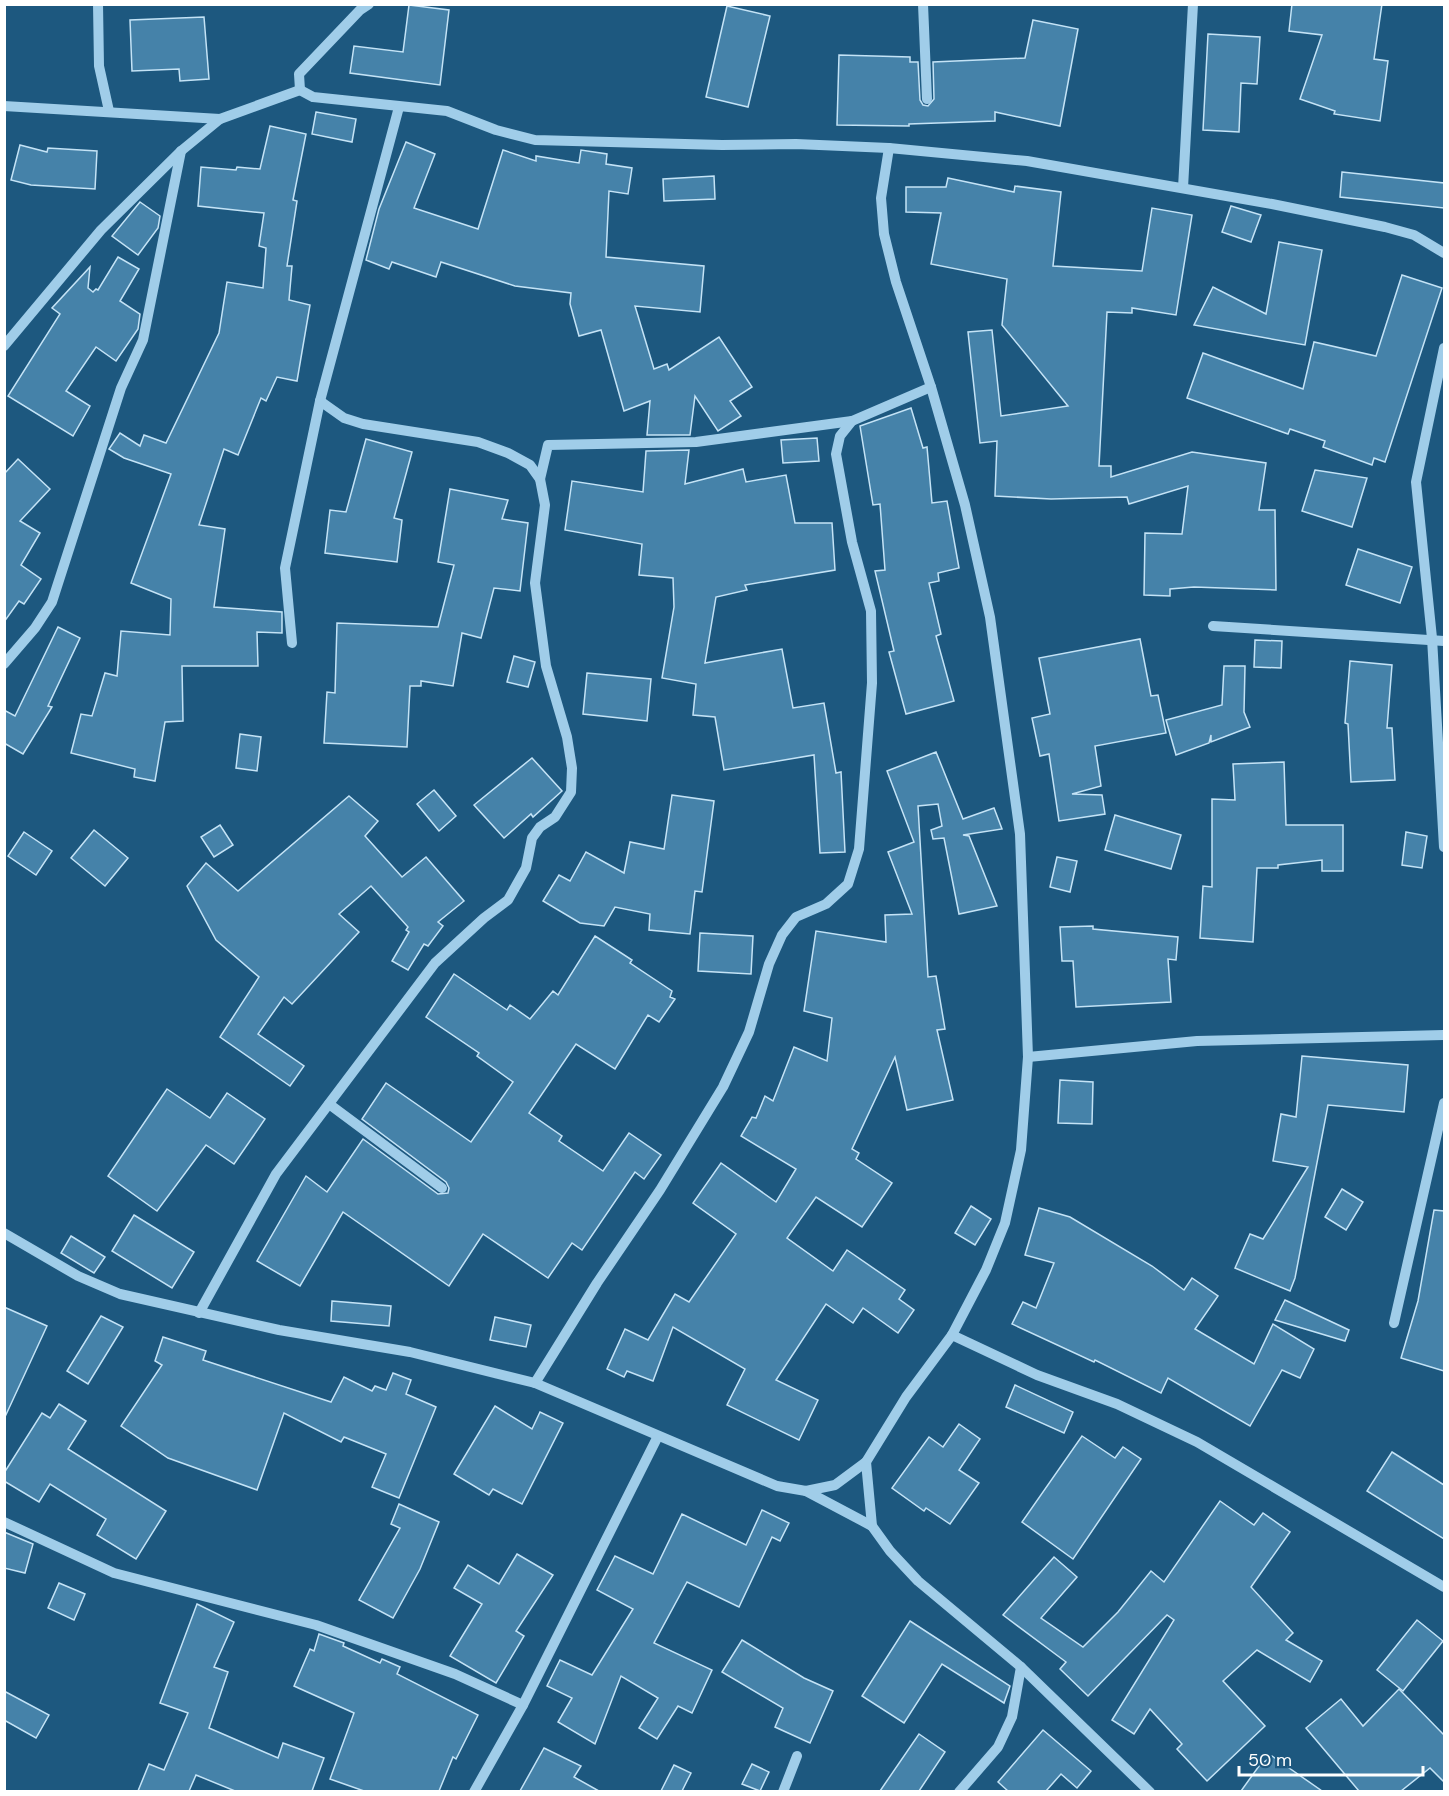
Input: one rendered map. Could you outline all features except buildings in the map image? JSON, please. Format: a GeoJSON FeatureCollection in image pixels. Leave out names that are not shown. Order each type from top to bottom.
{"type":"FeatureCollection","features":[{"type":"Feature","properties":{"kind":"street"},"geometry":{"type":"LineString","coordinates":[[98,4],[99,66],[109,111]]}},
{"type":"Feature","properties":{"kind":"street"},"geometry":{"type":"LineString","coordinates":[[300,90],[299,74],[360,10],[369,4]]}},
{"type":"Feature","properties":{"kind":"street"},"geometry":{"type":"LineString","coordinates":[[923,4],[927,99]]}},
{"type":"Feature","properties":{"kind":"street"},"geometry":{"type":"LineString","coordinates":[[1183,188],[1193,4]]}},
{"type":"Feature","properties":{"kind":"street"},"geometry":{"type":"LineString","coordinates":[[4,346],[101,230],[181,151],[220,119],[300,90],[313,97],[447,111],[535,140],[722,145],[796,144],[889,148],[1028,161],[1385,227],[1414,235],[1444,253]]}},
{"type":"Feature","properties":{"kind":"street"},"geometry":{"type":"LineString","coordinates":[[4,106],[50,111],[109,111],[220,119]]}},
{"type":"Feature","properties":{"kind":"street"},"geometry":{"type":"LineString","coordinates":[[292,643],[285,568],[320,401],[399,107]]}},
{"type":"Feature","properties":{"kind":"street"},"geometry":{"type":"LineString","coordinates":[[806,1491],[835,1485],[866,1462],[906,1397],[952,1335],[986,1270],[1005,1223],[1021,1150],[1028,1057],[1020,834],[992,629],[964,505],[931,387],[896,282],[884,234],[881,198],[889,148]]}},
{"type":"Feature","properties":{"kind":"street"},"geometry":{"type":"LineString","coordinates":[[4,664],[35,628],[52,602],[122,388],[142,340],[181,151]]}},
{"type":"Feature","properties":{"kind":"street"},"geometry":{"type":"LineString","coordinates":[[1444,348],[1416,482],[1432,638],[1444,847]]}},
{"type":"Feature","properties":{"kind":"street"},"geometry":{"type":"LineString","coordinates":[[199,1313],[276,1174],[435,963],[484,918],[508,900],[526,868],[532,838],[540,827],[555,817],[571,792],[572,768],[567,737],[546,666],[535,583],[545,505],[540,479],[548,445],[696,442],[852,421],[931,387]]}},
{"type":"Feature","properties":{"kind":"street"},"geometry":{"type":"LineString","coordinates":[[320,401],[344,418],[363,424],[478,442],[508,453],[530,465],[540,479]]}},
{"type":"Feature","properties":{"kind":"street"},"geometry":{"type":"LineString","coordinates":[[535,1383],[723,1087],[749,1032],[769,964],[782,935],[796,917],[826,904],[848,884],[859,849],[872,683],[871,611],[852,542],[836,454],[840,436],[852,421]]}},
{"type":"Feature","properties":{"kind":"street"},"geometry":{"type":"LineString","coordinates":[[1213,626],[1432,638],[1444,641]]}},
{"type":"Feature","properties":{"kind":"street"},"geometry":{"type":"LineString","coordinates":[[1028,1057],[1197,1041],[1444,1035]]}},
{"type":"Feature","properties":{"kind":"street"},"geometry":{"type":"LineString","coordinates":[[1394,1323],[1444,1103]]}},
{"type":"Feature","properties":{"kind":"street"},"geometry":{"type":"LineString","coordinates":[[329,1104],[442,1188]]}},
{"type":"Feature","properties":{"kind":"street"},"geometry":{"type":"LineString","coordinates":[[4,1233],[78,1276],[120,1294],[199,1313],[410,1352],[535,1383],[777,1486],[806,1491],[872,1526],[890,1551],[918,1581],[1022,1667],[1150,1791]]}},
{"type":"Feature","properties":{"kind":"street"},"geometry":{"type":"LineString","coordinates":[[952,1335],[1037,1375],[1117,1404],[1197,1442],[1444,1587]]}},
{"type":"Feature","properties":{"kind":"street"},"geometry":{"type":"LineString","coordinates":[[474,1791],[523,1705],[658,1436]]}},
{"type":"Feature","properties":{"kind":"street"},"geometry":{"type":"LineString","coordinates":[[866,1462],[872,1526]]}},
{"type":"Feature","properties":{"kind":"street"},"geometry":{"type":"LineString","coordinates":[[4,1522],[114,1573],[316,1625],[455,1674],[523,1705]]}},
{"type":"Feature","properties":{"kind":"street"},"geometry":{"type":"LineString","coordinates":[[959,1791],[998,1747],[1012,1717],[1022,1667]]}},
{"type":"Feature","properties":{"kind":"street"},"geometry":{"type":"LineString","coordinates":[[783,1791],[797,1756]]}}]}
